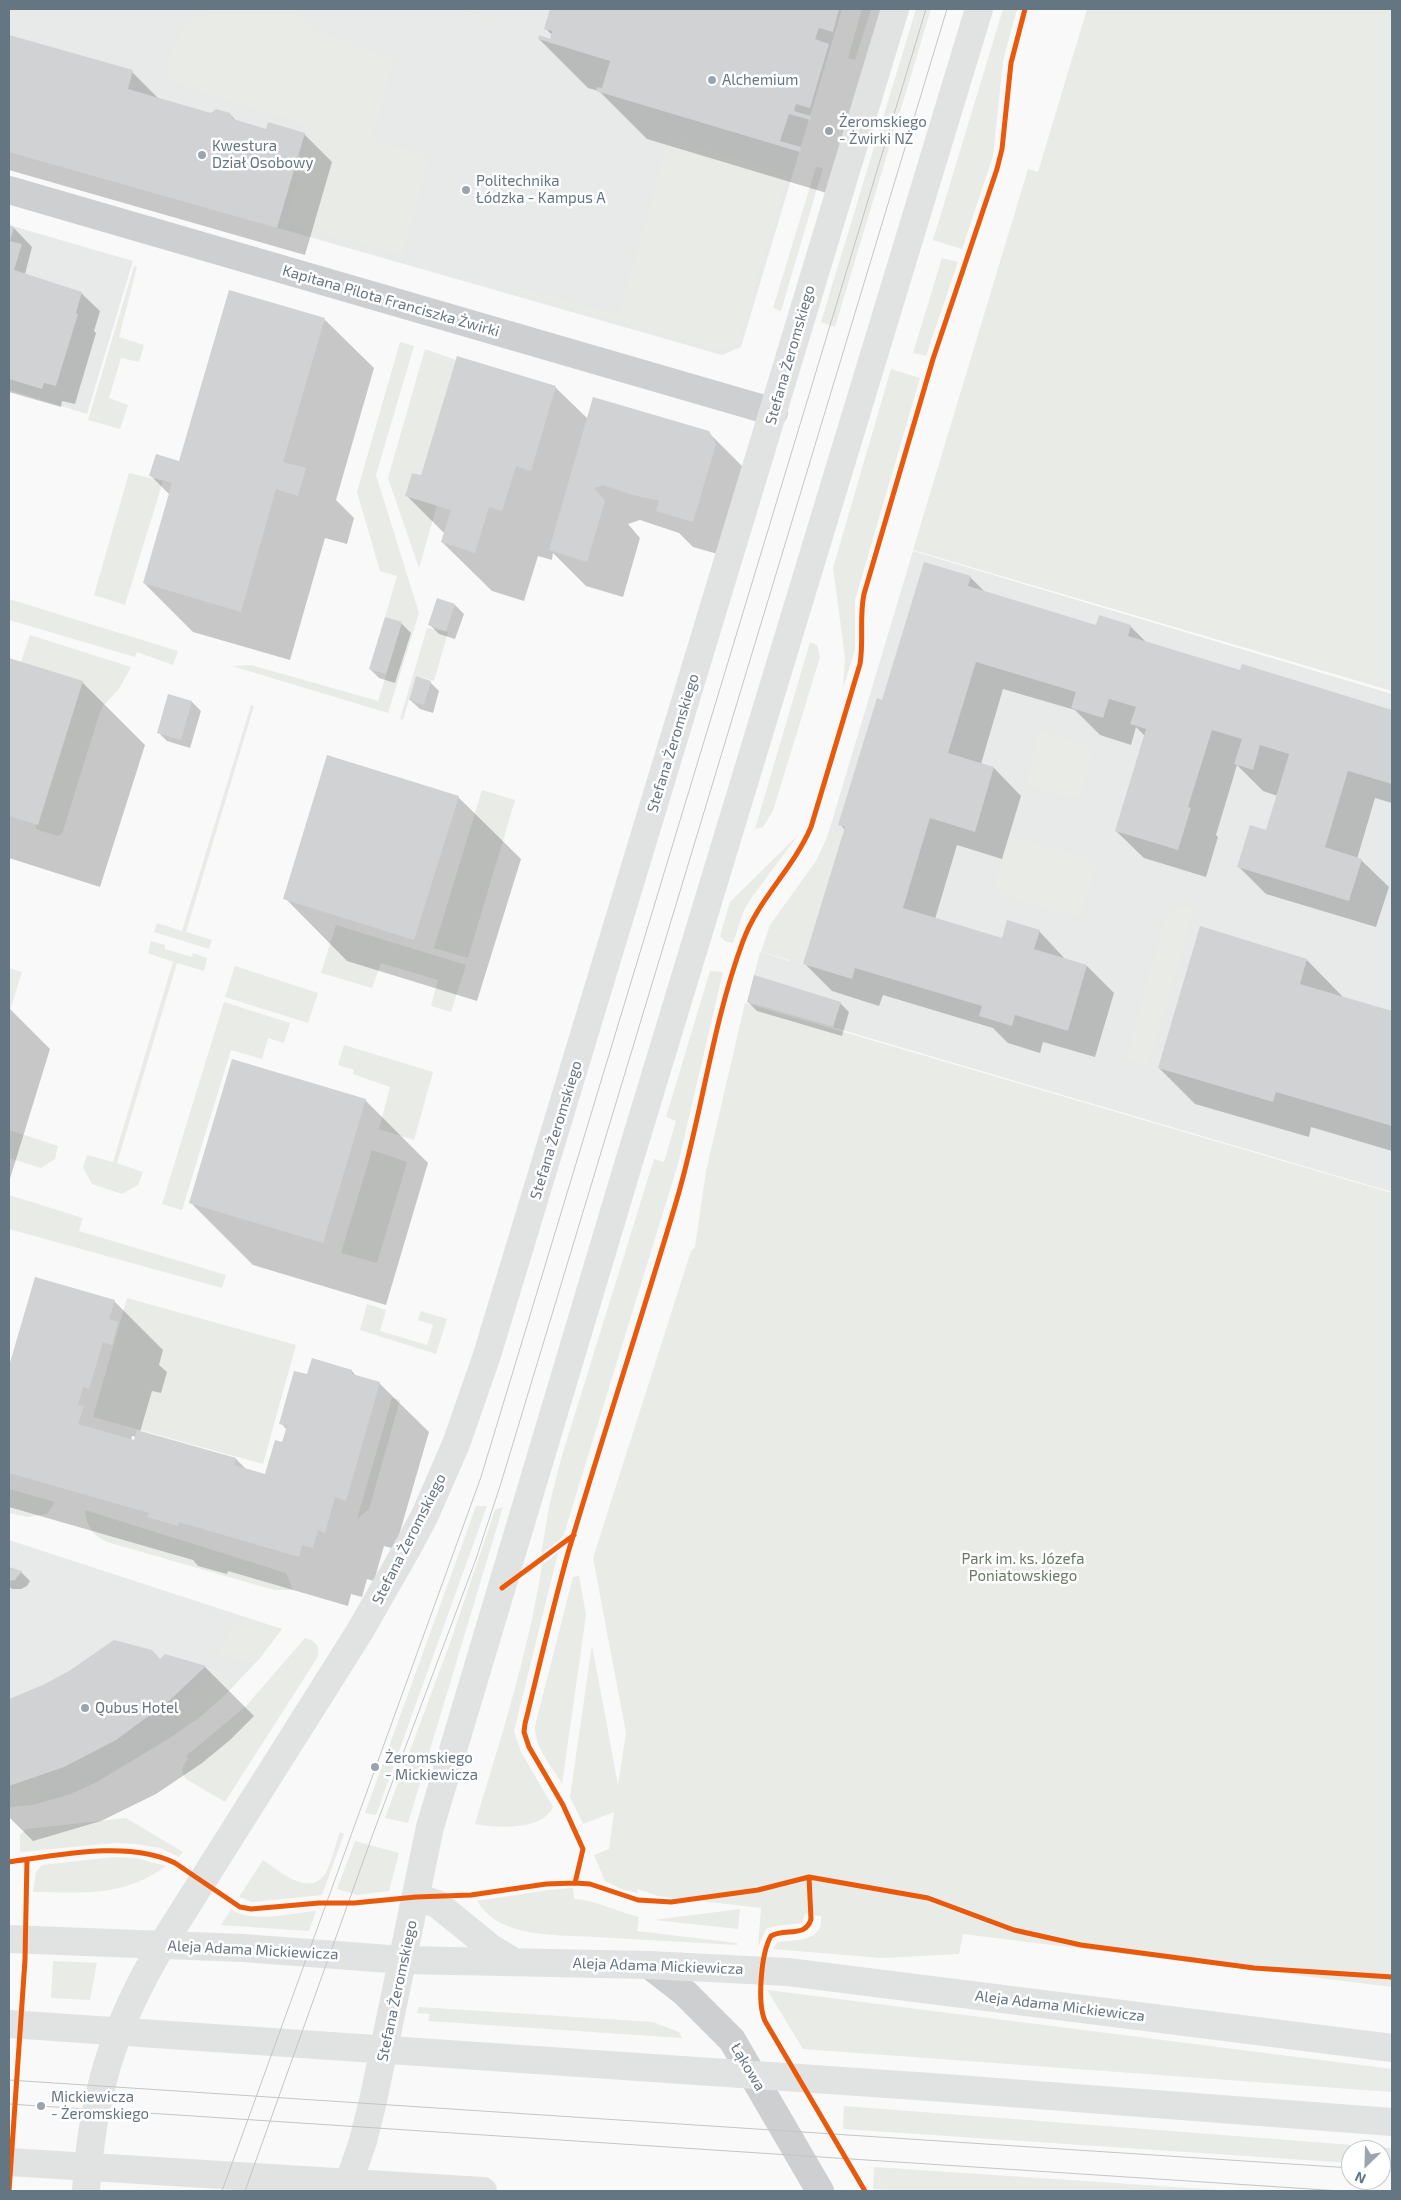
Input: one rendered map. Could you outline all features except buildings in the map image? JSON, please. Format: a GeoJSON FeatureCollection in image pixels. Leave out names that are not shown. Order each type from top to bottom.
{"type":"FeatureCollection","features":[{"type":"Feature","properties":{"kind":"main road","name":"Stefana Żeromskiego"},"geometry":{"type":"LineString","coordinates":[[86,2191],[88,2146],[96,2105],[107,2063],[133,1998],[162,1946],[360,1631],[425,1516],[456,1444],[490,1346],[895,9]]}},
{"type":"Feature","properties":{"kind":"main road","name":"Stefana Żeromskiego"},"geometry":{"type":"LineString","coordinates":[[346,2191],[363,2142],[393,2014],[430,1827],[979,9]]}},
{"type":"Feature","properties":{"kind":"main road"},"geometry":{"type":"LineString","coordinates":[[416,1897],[437,1904],[491,1948],[514,1962]]}},
{"type":"Feature","properties":{"kind":"main road","name":"Aleja Adama Mickiewicza"},"geometry":{"type":"LineString","coordinates":[[9,1939],[243,1948],[404,1960],[649,1965],[788,1972],[1392,2048]]}},
{"type":"Feature","properties":{"kind":"main road"},"geometry":{"type":"LineString","coordinates":[[9,2024],[931,2087],[1392,2122]]}},
{"type":"Feature","properties":{"kind":"main road"},"geometry":{"type":"LineString","coordinates":[[9,2162],[483,2191]]}},
{"type":"Feature","properties":{"kind":"street","name":"Kapitana Pilota Franciszka Żwirki"},"geometry":{"type":"LineString","coordinates":[[9,190],[774,412]]}},
{"type":"Feature","properties":{"kind":"street","name":"Łąkowa"},"geometry":{"type":"LineString","coordinates":[[649,1965],[685,1993],[732,2040],[820,2191]]}},
{"type":"Feature","properties":{"kind":"shaded area","name":"Politechnika Łódzka - Kampus A"},"geometry":{"type":"Polygon","coordinates":[[[9,9],[842,9],[741,347],[722,355],[9,151],[9,9]]]}},
{"type":"Feature","properties":{"kind":"shaded area"},"geometry":{"type":"Polygon","coordinates":[[[9,225],[133,261],[87,414],[9,390],[9,225]]]}},
{"type":"Feature","properties":{"kind":"shaded area"},"geometry":{"type":"Polygon","coordinates":[[[913,551],[1392,694],[1392,1192],[747,1002],[760,952],[790,961],[913,551]]]}},
{"type":"Feature","properties":{"kind":"shaded area"},"geometry":{"type":"Polygon","coordinates":[[[9,1540],[282,1629],[259,1659],[227,1693],[201,1716],[173,1736],[97,1782],[68,1795],[32,1805],[9,1807],[9,1540]]]}},
{"type":"Feature","properties":{"kind":"green space"},"geometry":{"type":"Polygon","coordinates":[[[213,9],[298,9],[307,22],[320,32],[394,59],[372,140],[430,156],[403,255],[286,224],[309,130],[303,124],[189,88],[169,79],[168,66],[170,55],[178,36],[202,15],[213,9]]]}},
{"type":"Feature","properties":{"kind":"green space"},"geometry":{"type":"Polygon","coordinates":[[[449,9],[463,9],[492,18],[491,21],[449,9]]]}},
{"type":"Feature","properties":{"kind":"green space"},"geometry":{"type":"Polygon","coordinates":[[[862,9],[871,9],[855,60],[848,58],[862,9]]]}},
{"type":"Feature","properties":{"kind":"green space"},"geometry":{"type":"Polygon","coordinates":[[[916,9],[931,9],[835,327],[821,322],[916,9]]]}},
{"type":"Feature","properties":{"kind":"green space"},"geometry":{"type":"Polygon","coordinates":[[[1003,9],[1017,9],[1003,61],[993,156],[962,249],[933,240],[1003,9]]]}},
{"type":"Feature","properties":{"kind":"green space"},"geometry":{"type":"Polygon","coordinates":[[[1087,9],[1392,9],[1392,691],[913,550],[1028,169],[1038,172],[1087,9]]]}},
{"type":"Feature","properties":{"kind":"green space"},"geometry":{"type":"Polygon","coordinates":[[[669,137],[789,175],[738,344],[720,350],[515,292],[516,287],[618,315],[669,137]]]}},
{"type":"Feature","properties":{"kind":"green space"},"geometry":{"type":"Polygon","coordinates":[[[816,167],[823,168],[781,311],[773,308],[816,167]]]}},
{"type":"Feature","properties":{"kind":"green space"},"geometry":{"type":"Polygon","coordinates":[[[942,258],[958,262],[926,356],[913,353],[942,258]]]}},
{"type":"Feature","properties":{"kind":"green space"},"geometry":{"type":"Polygon","coordinates":[[[134,266],[137,267],[119,337],[144,345],[139,362],[121,358],[109,398],[128,405],[120,429],[88,420],[134,266]]]}},
{"type":"Feature","properties":{"kind":"green space"},"geometry":{"type":"Polygon","coordinates":[[[400,342],[414,346],[376,475],[419,613],[388,713],[232,666],[251,665],[378,701],[402,623],[385,617],[397,576],[380,571],[357,492],[400,342]]]}},
{"type":"Feature","properties":{"kind":"green space"},"geometry":{"type":"Polygon","coordinates":[[[425,349],[456,360],[421,475],[412,473],[405,496],[437,505],[419,568],[388,478],[425,349]]]}},
{"type":"Feature","properties":{"kind":"green space"},"geometry":{"type":"Polygon","coordinates":[[[891,369],[920,378],[855,600],[855,650],[843,688],[845,657],[833,568],[891,369]]]}},
{"type":"Feature","properties":{"kind":"green space"},"geometry":{"type":"Polygon","coordinates":[[[129,473],[163,481],[125,605],[94,595],[129,473]]]}},
{"type":"Feature","properties":{"kind":"green space"},"geometry":{"type":"Polygon","coordinates":[[[9,599],[178,651],[173,665],[137,652],[135,657],[9,620],[9,599]]]}},
{"type":"Feature","properties":{"kind":"green space"},"geometry":{"type":"Polygon","coordinates":[[[427,628],[448,632],[434,681],[416,676],[403,720],[400,719],[427,628]]]}},
{"type":"Feature","properties":{"kind":"green space"},"geometry":{"type":"Polygon","coordinates":[[[30,635],[131,667],[119,689],[103,706],[99,715],[62,834],[57,836],[36,829],[21,662],[30,635]]]}},
{"type":"Feature","properties":{"kind":"green space"},"geometry":{"type":"Polygon","coordinates":[[[810,642],[817,645],[820,657],[773,811],[763,827],[755,829],[810,642]]]}},
{"type":"Feature","properties":{"kind":"green space"},"geometry":{"type":"Polygon","coordinates":[[[251,705],[254,706],[186,932],[212,940],[209,949],[154,932],[157,923],[182,931],[251,705]]]}},
{"type":"Feature","properties":{"kind":"green space"},"geometry":{"type":"Polygon","coordinates":[[[1042,731],[1090,746],[1093,752],[1081,795],[1073,799],[1031,786],[1026,780],[1037,735],[1042,731]]]}},
{"type":"Feature","properties":{"kind":"green space"},"geometry":{"type":"Polygon","coordinates":[[[482,790],[515,800],[468,958],[434,948],[482,790]]]}},
{"type":"Feature","properties":{"kind":"green space"},"geometry":{"type":"Polygon","coordinates":[[[837,830],[844,831],[803,964],[761,952],[770,925],[816,861],[829,833],[837,830]]]}},
{"type":"Feature","properties":{"kind":"green space"},"geometry":{"type":"Polygon","coordinates":[[[799,834],[744,910],[733,943],[725,941],[720,936],[730,902],[799,834]]]}},
{"type":"Feature","properties":{"kind":"green space"},"geometry":{"type":"Polygon","coordinates":[[[1008,838],[1021,838],[1089,859],[1096,868],[1083,910],[1077,917],[999,895],[995,884],[1008,838]]]}},
{"type":"Feature","properties":{"kind":"green space"},"geometry":{"type":"Polygon","coordinates":[[[1185,906],[1195,908],[1149,1066],[1129,1060],[1127,1054],[1164,919],[1175,908],[1185,906]]]}},
{"type":"Feature","properties":{"kind":"green space"},"geometry":{"type":"Polygon","coordinates":[[[336,925],[466,965],[451,1012],[431,1006],[438,980],[381,963],[372,988],[321,973],[336,925]]]}},
{"type":"Feature","properties":{"kind":"green space"},"geometry":{"type":"Polygon","coordinates":[[[151,941],[165,945],[165,949],[192,957],[193,953],[207,958],[204,971],[177,963],[117,1163],[143,1172],[138,1185],[122,1194],[92,1184],[83,1167],[87,1155],[113,1162],[173,962],[148,953],[151,941]]]}},
{"type":"Feature","properties":{"kind":"green space"},"geometry":{"type":"Polygon","coordinates":[[[235,966],[318,993],[308,1023],[225,997],[235,966]]]}},
{"type":"Feature","properties":{"kind":"green space"},"geometry":{"type":"Polygon","coordinates":[[[9,968],[22,972],[9,1014],[9,968]]]}},
{"type":"Feature","properties":{"kind":"green space"},"geometry":{"type":"Polygon","coordinates":[[[710,971],[723,972],[678,1164],[563,1537],[541,1554],[550,1502],[561,1459],[654,1159],[664,1162],[676,1121],[666,1117],[710,971]]]}},
{"type":"Feature","properties":{"kind":"green space"},"geometry":{"type":"Polygon","coordinates":[[[224,1002],[290,1023],[284,1043],[268,1038],[262,1059],[231,1050],[182,1210],[162,1204],[224,1002]]]}},
{"type":"Feature","properties":{"kind":"green space","name":"Park im. ks. Józefa Poniatowskiego"},"geometry":{"type":"Polygon","coordinates":[[[745,1003],[1392,1193],[1392,1987],[963,1934],[959,1954],[882,1958],[773,1949],[777,1942],[800,1940],[818,1931],[821,1924],[821,1916],[805,1914],[802,1923],[766,1929],[758,1947],[761,1908],[658,1896],[637,1889],[638,1893],[624,1890],[605,1881],[594,1855],[609,1849],[614,1812],[583,1824],[570,1797],[592,1645],[618,1785],[626,1733],[593,1558],[691,1251],[695,1247],[706,1171],[745,1003]]]}},
{"type":"Feature","properties":{"kind":"green space"},"geometry":{"type":"Polygon","coordinates":[[[344,1045],[433,1072],[414,1140],[379,1129],[390,1087],[353,1074],[354,1070],[338,1065],[344,1045]]]}},
{"type":"Feature","properties":{"kind":"green space"},"geometry":{"type":"Polygon","coordinates":[[[9,1130],[58,1146],[55,1159],[41,1168],[9,1158],[9,1130]]]}},
{"type":"Feature","properties":{"kind":"green space"},"geometry":{"type":"Polygon","coordinates":[[[372,1150],[407,1162],[377,1263],[341,1253],[372,1150]]]}},
{"type":"Feature","properties":{"kind":"green space"},"geometry":{"type":"Polygon","coordinates":[[[9,1195],[83,1218],[79,1231],[226,1275],[222,1288],[9,1229],[9,1195]]]}},
{"type":"Feature","properties":{"kind":"green space"},"geometry":{"type":"Polygon","coordinates":[[[127,1298],[296,1345],[263,1464],[93,1417],[127,1298]]]}},
{"type":"Feature","properties":{"kind":"green space"},"geometry":{"type":"Polygon","coordinates":[[[367,1304],[386,1310],[380,1331],[427,1345],[433,1325],[418,1320],[421,1311],[447,1319],[436,1354],[360,1330],[367,1304]]]}},
{"type":"Feature","properties":{"kind":"green space"},"geometry":{"type":"Polygon","coordinates":[[[392,1398],[400,1400],[369,1509],[357,1519],[392,1398]]]}},
{"type":"Feature","properties":{"kind":"green space"},"geometry":{"type":"Polygon","coordinates":[[[9,1489],[55,1502],[47,1514],[28,1517],[9,1513],[9,1489]]]}},
{"type":"Feature","properties":{"kind":"green space"},"geometry":{"type":"Polygon","coordinates":[[[476,1506],[487,1506],[376,1815],[365,1813],[476,1506]]]}},
{"type":"Feature","properties":{"kind":"green space"},"geometry":{"type":"Polygon","coordinates":[[[503,1507],[408,1823],[385,1818],[451,1640],[495,1510],[503,1507]]]}},
{"type":"Feature","properties":{"kind":"green space"},"geometry":{"type":"Polygon","coordinates":[[[85,1510],[286,1573],[293,1590],[274,1590],[107,1542],[91,1530],[85,1510]]]}},
{"type":"Feature","properties":{"kind":"green space"},"geometry":{"type":"Polygon","coordinates":[[[558,1553],[514,1731],[521,1752],[553,1807],[547,1815],[529,1824],[506,1827],[475,1824],[522,1663],[542,1565],[558,1553]]]}},
{"type":"Feature","properties":{"kind":"green space"},"geometry":{"type":"Polygon","coordinates":[[[579,1576],[586,1615],[562,1784],[540,1749],[535,1734],[535,1726],[573,1577],[579,1576]]]}},
{"type":"Feature","properties":{"kind":"green space"},"geometry":{"type":"Polygon","coordinates":[[[249,1620],[282,1629],[259,1659],[252,1663],[216,1654],[233,1628],[237,1624],[249,1620]]]}},
{"type":"Feature","properties":{"kind":"green space"},"geometry":{"type":"Polygon","coordinates":[[[305,1638],[317,1645],[317,1658],[225,1802],[186,1779],[182,1771],[188,1759],[186,1756],[246,1706],[305,1638]]]}},
{"type":"Feature","properties":{"kind":"green space"},"geometry":{"type":"Polygon","coordinates":[[[214,1669],[222,1670],[230,1682],[227,1693],[194,1722],[179,1720],[171,1712],[211,1675],[214,1669]]]}},
{"type":"Feature","properties":{"kind":"green space"},"geometry":{"type":"Polygon","coordinates":[[[36,1778],[41,1794],[38,1803],[9,1807],[9,1786],[36,1778]]]}},
{"type":"Feature","properties":{"kind":"green space"},"geometry":{"type":"Polygon","coordinates":[[[126,1818],[183,1852],[179,1857],[160,1848],[115,1843],[20,1852],[20,1835],[26,1829],[126,1818]]]}},
{"type":"Feature","properties":{"kind":"green space"},"geometry":{"type":"Polygon","coordinates":[[[340,1832],[344,1834],[322,1895],[252,1902],[239,1897],[263,1860],[294,1880],[302,1883],[318,1881],[325,1874],[332,1859],[340,1832]]]}},
{"type":"Feature","properties":{"kind":"green space"},"geometry":{"type":"Polygon","coordinates":[[[355,1841],[399,1853],[389,1891],[357,1895],[337,1889],[355,1841]]]}},
{"type":"Feature","properties":{"kind":"green space"},"geometry":{"type":"Polygon","coordinates":[[[114,1857],[136,1858],[166,1866],[134,1884],[118,1888],[86,1892],[33,1892],[36,1872],[42,1865],[114,1857]]]}},
{"type":"Feature","properties":{"kind":"green space"},"geometry":{"type":"Polygon","coordinates":[[[573,1888],[574,1899],[639,1917],[637,1931],[737,1943],[737,1945],[550,1935],[527,1932],[497,1921],[477,1901],[573,1888]]]}},
{"type":"Feature","properties":{"kind":"green space"},"geometry":{"type":"Polygon","coordinates":[[[231,1909],[249,1916],[260,1917],[316,1911],[309,1931],[221,1925],[231,1909]]]}},
{"type":"Feature","properties":{"kind":"green space"},"geometry":{"type":"Polygon","coordinates":[[[740,1909],[738,1929],[654,1920],[740,1909]]]}},
{"type":"Feature","properties":{"kind":"green space"},"geometry":{"type":"Polygon","coordinates":[[[53,1961],[97,1963],[90,2000],[51,1998],[53,1961]]]}},
{"type":"Feature","properties":{"kind":"green space"},"geometry":{"type":"Polygon","coordinates":[[[767,1990],[1392,2069],[1392,2092],[803,2049],[767,1990]]]}},
{"type":"Feature","properties":{"kind":"green space"},"geometry":{"type":"Polygon","coordinates":[[[419,2007],[653,2022],[679,2032],[682,2038],[428,2021],[430,2014],[417,2013],[419,2007]]]}},
{"type":"Feature","properties":{"kind":"green space"},"geometry":{"type":"Polygon","coordinates":[[[844,2106],[1341,2144],[1341,2162],[843,2129],[844,2106]]]}},
{"type":"Feature","properties":{"kind":"green space"},"geometry":{"type":"Polygon","coordinates":[[[1391,2148],[1392,2148],[1391,2165],[1391,2148]]]}},
{"type":"Feature","properties":{"kind":"green space"},"geometry":{"type":"Polygon","coordinates":[[[874,2167],[1235,2191],[907,2191],[873,2189],[874,2167]]]}},
{"type":"Feature","properties":{"kind":"tram line"},"geometry":{"type":"LineString","coordinates":[[222,2191],[481,1477],[926,9]]}},
{"type":"Feature","properties":{"kind":"tram line"},"geometry":{"type":"LineString","coordinates":[[245,2191],[374,1831],[476,1559],[501,1483],[947,9]]}},
{"type":"Feature","properties":{"kind":"tram line"},"geometry":{"type":"LineString","coordinates":[[9,2080],[1341,2167]]}},
{"type":"Feature","properties":{"kind":"tram line"},"geometry":{"type":"LineString","coordinates":[[9,2104],[1341,2191]]}},
{"type":"Feature","properties":{"kind":"cycle path"},"geometry":{"type":"LineString","coordinates":[[575,1883],[583,1849],[563,1805],[529,1747],[524,1732],[525,1724],[568,1553],[686,1167],[715,1037],[732,973],[750,925],[804,842],[811,827],[860,664],[864,594],[933,359],[997,169],[1002,149],[1011,63],[1025,9]]}},
{"type":"Feature","properties":{"kind":"cycle path"},"geometry":{"type":"LineString","coordinates":[[502,1588],[574,1535]]}},
{"type":"Feature","properties":{"kind":"cycle path"},"geometry":{"type":"LineString","coordinates":[[9,1862],[94,1851],[137,1852],[157,1856],[175,1863],[240,1907],[251,1909],[319,1903],[354,1903],[416,1897],[471,1895],[546,1884],[575,1883],[590,1884],[638,1900],[671,1902],[758,1890],[809,1877],[928,1898],[1014,1930],[1081,1945],[1254,1968],[1392,1977]]}},
{"type":"Feature","properties":{"kind":"cycle path"},"geometry":{"type":"LineString","coordinates":[[9,2191],[25,1960],[27,1859]]}},
{"type":"Feature","properties":{"kind":"cycle path"},"geometry":{"type":"LineString","coordinates":[[809,1877],[811,1919],[805,1929],[771,1936],[765,1954],[761,1978],[761,2003],[765,2021],[865,2191]]}},
{"type":"Feature","properties":{"kind":"place","name":"Alchemium"},"geometry":{"type":"Point","coordinates":[712,80]}},
{"type":"Feature","properties":{"kind":"place","name":"Żeromskiego - Żwirki NŻ"},"geometry":{"type":"Point","coordinates":[829,131]}},
{"type":"Feature","properties":{"kind":"place","name":"Kwestura Dział Osobowy"},"geometry":{"type":"Point","coordinates":[202,155]}},
{"type":"Feature","properties":{"kind":"place","name":"Politechnika Łódzka - Kampus A"},"geometry":{"type":"Point","coordinates":[466,190]}},
{"type":"Feature","properties":{"kind":"place","name":"Qubus Hotel"},"geometry":{"type":"Point","coordinates":[85,1708]}},
{"type":"Feature","properties":{"kind":"place","name":"Żeromskiego - Mickiewicza"},"geometry":{"type":"Point","coordinates":[375,1767]}},
{"type":"Feature","properties":{"kind":"place","name":"Mickiewicza - Żeromskiego"},"geometry":{"type":"Point","coordinates":[41,2106]}}]}
